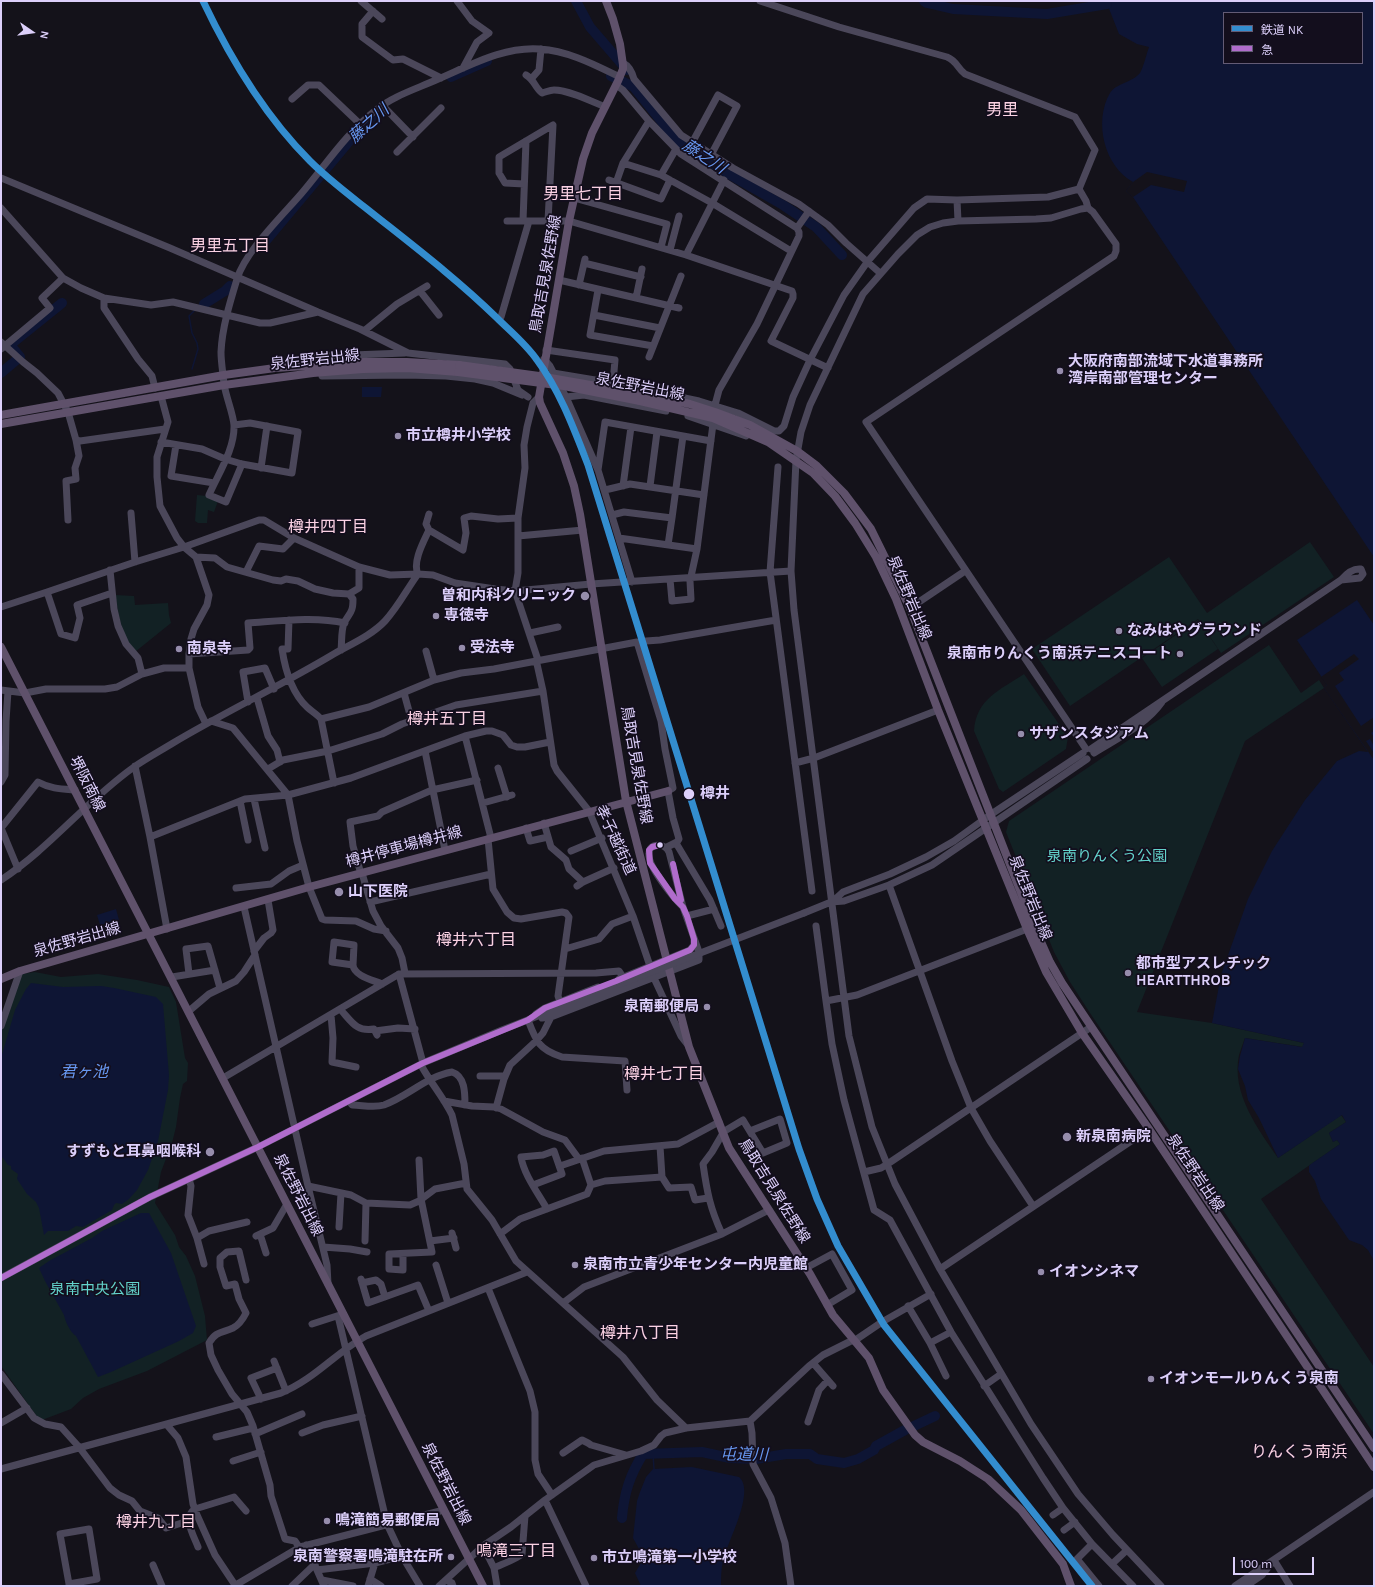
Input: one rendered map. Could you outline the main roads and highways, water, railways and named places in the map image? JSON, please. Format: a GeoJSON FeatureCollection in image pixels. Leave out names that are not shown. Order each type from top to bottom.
{"type":"FeatureCollection","features":[{"type":"Feature","properties":{"kind":"main road","name":"鳥取吉見泉佐野線"},"geometry":{"type":"LineString","coordinates":[[606,1],[613,19],[621,74],[592,133],[583,159],[569,221],[538,398],[563,453],[574,486],[583,530],[590,584],[602,649],[626,801],[689,1047],[729,1148],[806,1268],[833,1315],[869,1358],[883,1390],[915,1434],[923,1442],[960,1461],[988,1479],[1021,1510],[1063,1564],[1071,1586]]}},
{"type":"Feature","properties":{"kind":"main road","name":"泉佐野岩出線"},"geometry":{"type":"LineString","coordinates":[[1,415],[224,375],[275,368],[363,362],[413,362],[459,368],[641,398],[690,404],[750,425],[797,450],[817,466],[844,493],[871,528],[910,608],[1034,926],[1050,962],[1062,983],[1374,1448]]}},
{"type":"Feature","properties":{"kind":"main road","name":"泉佐野岩出線"},"geometry":{"type":"LineString","coordinates":[[1,424],[224,385],[286,376],[363,368],[459,368]]}},
{"type":"Feature","properties":{"kind":"main road","name":"泉佐野岩出線"},"geometry":{"type":"LineString","coordinates":[[641,398],[713,418],[748,432],[774,446],[813,473],[835,496],[855,523],[876,557],[896,599],[938,710],[1046,972],[1082,1033],[1149,1129],[1374,1467]]}},
{"type":"Feature","properties":{"kind":"main road","name":"堺阪南線"},"geometry":{"type":"LineString","coordinates":[[1,647],[149,934]]}},
{"type":"Feature","properties":{"kind":"main road","name":"樽井停車場樽井線"},"geometry":{"type":"LineString","coordinates":[[149,934],[309,887],[668,791]]}},
{"type":"Feature","properties":{"kind":"main road","name":"泉佐野岩出線"},"geometry":{"type":"LineString","coordinates":[[1,979],[20,971],[149,934],[328,1284],[341,1315],[356,1341],[483,1586]]}},
{"type":"Feature","properties":{"kind":"water"},"geometry":{"type":"Polygon","coordinates":[[[1106,1],[1374,1],[1374,557],[1133,197],[1126,191],[1133,182],[1123,175],[1115,166],[1109,155],[1102,130],[1102,117],[1105,105],[1112,90],[1133,79],[1140,73],[1149,47],[1137,44],[1119,34],[1106,1]]]}},
{"type":"Feature","properties":{"kind":"water"},"geometry":{"type":"Polygon","coordinates":[[[362,387],[382,387],[381,397],[362,397],[362,387]]]}},
{"type":"Feature","properties":{"kind":"water"},"geometry":{"type":"Polygon","coordinates":[[[1357,600],[1374,625],[1374,1261],[1368,1250],[1362,1245],[1349,1240],[1321,1199],[1315,1181],[1309,1172],[1309,1166],[1311,1164],[1340,1144],[1337,1140],[1333,1142],[1329,1133],[1346,1122],[1342,1115],[1278,1158],[1259,1118],[1248,1100],[1245,1086],[1238,1069],[1245,1038],[1302,1047],[1304,1043],[1212,1023],[1221,975],[1248,899],[1272,851],[1305,800],[1337,761],[1359,751],[1368,752],[1324,688],[1327,685],[1297,640],[1357,600]]]}},
{"type":"Feature","properties":{"kind":"water"},"geometry":{"type":"Polygon","coordinates":[[[116,909],[119,920],[100,925],[97,915],[116,909]]]}},
{"type":"Feature","properties":{"kind":"water","name":"君ヶ池"},"geometry":{"type":"Polygon","coordinates":[[[31,983],[63,987],[101,986],[156,997],[163,1004],[169,1075],[168,1090],[158,1141],[148,1170],[137,1190],[122,1204],[116,1203],[112,1210],[83,1227],[76,1226],[68,1231],[48,1231],[44,1235],[39,1208],[36,1202],[27,1194],[17,1179],[18,1174],[11,1169],[11,1166],[8,1165],[1,1157],[1,1058],[15,1010],[26,989],[31,983]]]}},
{"type":"Feature","properties":{"kind":"water"},"geometry":{"type":"Polygon","coordinates":[[[141,1213],[149,1213],[171,1253],[196,1326],[193,1333],[179,1341],[98,1377],[76,1336],[68,1326],[64,1315],[39,1268],[102,1231],[141,1213]]]}},
{"type":"Feature","properties":{"kind":"water"},"geometry":{"type":"Polygon","coordinates":[[[692,1467],[739,1477],[743,1484],[744,1494],[742,1505],[739,1518],[723,1561],[721,1570],[721,1586],[641,1586],[635,1573],[644,1558],[633,1538],[637,1501],[646,1477],[653,1469],[692,1467]]]}},
{"type":"Feature","properties":{"kind":"waterway"},"geometry":{"type":"LineString","coordinates":[[576,1],[590,27],[627,70]]}},
{"type":"Feature","properties":{"kind":"waterway"},"geometry":{"type":"LineString","coordinates":[[924,1],[953,9],[1047,14],[1107,4]]}},
{"type":"Feature","properties":{"kind":"waterway","name":"藤之川"},"geometry":{"type":"LineString","coordinates":[[451,77],[487,61]]}},
{"type":"Feature","properties":{"kind":"waterway","name":"藤之川"},"geometry":{"type":"LineString","coordinates":[[611,76],[634,87],[679,143],[732,176],[783,205],[816,227],[842,255]]}},
{"type":"Feature","properties":{"kind":"waterway","name":"藤之川"},"geometry":{"type":"LineString","coordinates":[[263,244],[351,139],[374,115]]}},
{"type":"Feature","properties":{"kind":"waterway","name":"藤之川"},"geometry":{"type":"LineString","coordinates":[[204,304],[225,291],[230,286]]}},
{"type":"Feature","properties":{"kind":"waterway","name":"藤之川"},"geometry":{"type":"LineString","coordinates":[[1,373],[20,357],[11,344],[62,303]]}},
{"type":"Feature","properties":{"kind":"waterway"},"geometry":{"type":"LineString","coordinates":[[192,369],[198,349],[192,333],[189,316],[195,310]]}},
{"type":"Feature","properties":{"kind":"waterway","name":"屯道川"},"geometry":{"type":"LineString","coordinates":[[914,1426],[935,1416]]}},
{"type":"Feature","properties":{"kind":"waterway","name":"屯道川"},"geometry":{"type":"LineString","coordinates":[[622,1518],[628,1484],[643,1454],[702,1452],[730,1458],[756,1459],[786,1454],[810,1454],[817,1459],[844,1463],[858,1459],[874,1450],[876,1446],[905,1430]]}},
{"type":"Feature","properties":{"kind":"waterway"},"geometry":{"type":"LineString","coordinates":[[653,1454],[654,1469]]}},
{"type":"Feature","properties":{"kind":"rail line","name":"NK"},"geometry":{"type":"LineString","coordinates":[[203,1],[225,44],[250,86],[263,106],[293,143],[331,180],[466,289],[518,338],[537,360],[553,384],[560,397],[588,465],[799,1149],[817,1199],[838,1246],[884,1325],[1092,1586]]}},
{"type":"Feature","properties":{"kind":"place","name":"大阪府南部流域下水道事務所 湾岸南部管理センター"},"geometry":{"type":"Point","coordinates":[1060,371]}},
{"type":"Feature","properties":{"kind":"place","name":"市立樽井小学校"},"geometry":{"type":"Point","coordinates":[398,436]}},
{"type":"Feature","properties":{"kind":"place","name":"曽和内科クリニック"},"geometry":{"type":"Point","coordinates":[585,596]}},
{"type":"Feature","properties":{"kind":"place","name":"専徳寺"},"geometry":{"type":"Point","coordinates":[436,616]}},
{"type":"Feature","properties":{"kind":"place","name":"なみはやグラウンド"},"geometry":{"type":"Point","coordinates":[1119,631]}},
{"type":"Feature","properties":{"kind":"place","name":"受法寺"},"geometry":{"type":"Point","coordinates":[462,648]}},
{"type":"Feature","properties":{"kind":"place","name":"南泉寺"},"geometry":{"type":"Point","coordinates":[179,649]}},
{"type":"Feature","properties":{"kind":"place","name":"泉南市りんくう南浜テニスコート"},"geometry":{"type":"Point","coordinates":[1180,654]}},
{"type":"Feature","properties":{"kind":"place","name":"サザンスタジアム"},"geometry":{"type":"Point","coordinates":[1021,734]}},
{"type":"Feature","properties":{"kind":"place","name":"樽井"},"geometry":{"type":"Point","coordinates":[689,794]}},
{"type":"Feature","properties":{"kind":"place","name":"山下医院"},"geometry":{"type":"Point","coordinates":[339,892]}},
{"type":"Feature","properties":{"kind":"place","name":"都市型アスレチック HEARTTHROB"},"geometry":{"type":"Point","coordinates":[1128,973]}},
{"type":"Feature","properties":{"kind":"place","name":"泉南郵便局"},"geometry":{"type":"Point","coordinates":[707,1007]}},
{"type":"Feature","properties":{"kind":"place","name":"新泉南病院"},"geometry":{"type":"Point","coordinates":[1067,1137]}},
{"type":"Feature","properties":{"kind":"place","name":"すずもと耳鼻咽喉科"},"geometry":{"type":"Point","coordinates":[210,1152]}},
{"type":"Feature","properties":{"kind":"place","name":"泉南市立青少年センター内児童館"},"geometry":{"type":"Point","coordinates":[575,1265]}},
{"type":"Feature","properties":{"kind":"place","name":"イオンシネマ"},"geometry":{"type":"Point","coordinates":[1041,1272]}},
{"type":"Feature","properties":{"kind":"place","name":"イオンモールりんくう泉南"},"geometry":{"type":"Point","coordinates":[1151,1379]}},
{"type":"Feature","properties":{"kind":"place","name":"鳴滝簡易郵便局"},"geometry":{"type":"Point","coordinates":[327,1521]}},
{"type":"Feature","properties":{"kind":"place","name":"泉南警察署鳴滝駐在所"},"geometry":{"type":"Point","coordinates":[451,1557]}},
{"type":"Feature","properties":{"kind":"place","name":"市立鳴滝第一小学校"},"geometry":{"type":"Point","coordinates":[594,1558]}},
{"type":"Feature","properties":{"kind":"district","name":"男里"},"geometry":{"type":"Point","coordinates":[1002,110]}},
{"type":"Feature","properties":{"kind":"district","name":"男里七丁目"},"geometry":{"type":"Point","coordinates":[583,194]}},
{"type":"Feature","properties":{"kind":"district","name":"男里五丁目"},"geometry":{"type":"Point","coordinates":[230,246]}},
{"type":"Feature","properties":{"kind":"district","name":"樽井四丁目"},"geometry":{"type":"Point","coordinates":[328,527]}},
{"type":"Feature","properties":{"kind":"district","name":"樽井五丁目"},"geometry":{"type":"Point","coordinates":[447,719]}},
{"type":"Feature","properties":{"kind":"district","name":"樽井六丁目"},"geometry":{"type":"Point","coordinates":[476,940]}},
{"type":"Feature","properties":{"kind":"district","name":"樽井七丁目"},"geometry":{"type":"Point","coordinates":[664,1074]}},
{"type":"Feature","properties":{"kind":"district","name":"樽井八丁目"},"geometry":{"type":"Point","coordinates":[640,1333]}},
{"type":"Feature","properties":{"kind":"district","name":"りんくう南浜"},"geometry":{"type":"Point","coordinates":[1299,1452]}},
{"type":"Feature","properties":{"kind":"district","name":"樽井九丁目"},"geometry":{"type":"Point","coordinates":[156,1522]}},
{"type":"Feature","properties":{"kind":"district","name":"鳴滝三丁目"},"geometry":{"type":"Point","coordinates":[516,1551]}},
{"type":"Feature","properties":{"kind":"park label","name":"泉南りんくう公園"},"geometry":{"type":"Point","coordinates":[1107,857]}},
{"type":"Feature","properties":{"kind":"park label","name":"泉南中央公園"},"geometry":{"type":"Point","coordinates":[95,1290]}}]}
